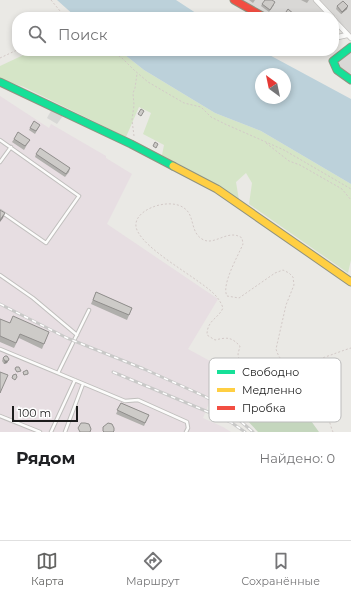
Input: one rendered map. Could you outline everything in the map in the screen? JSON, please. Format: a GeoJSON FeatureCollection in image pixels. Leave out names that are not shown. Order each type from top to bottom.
{"type":"FeatureCollection","features":[{"type":"Feature","properties":{"kind":"street"},"geometry":{"type":"LineString","coordinates":[[234,0],[255,12]]}},
{"type":"Feature","properties":{"kind":"street"},"geometry":{"type":"LineString","coordinates":[[316,0],[327,12]]}},
{"type":"Feature","properties":{"kind":"street"},"geometry":{"type":"LineString","coordinates":[[339,26],[351,38]]}},
{"type":"Feature","properties":{"kind":"street"},"geometry":{"type":"LineString","coordinates":[[339,36],[346,34]]}},
{"type":"Feature","properties":{"kind":"street"},"geometry":{"type":"LineString","coordinates":[[351,47],[333,61],[334,66],[341,74],[351,80]]}},
{"type":"Feature","properties":{"kind":"street"},"geometry":{"type":"LineString","coordinates":[[0,82],[131,144],[217,190],[351,282]]}},
{"type":"Feature","properties":{"kind":"lane"},"geometry":{"type":"LineString","coordinates":[[0,140],[79,196],[46,243],[0,210]]}},
{"type":"Feature","properties":{"kind":"lane"},"geometry":{"type":"LineString","coordinates":[[0,162],[11,147]]}},
{"type":"Feature","properties":{"kind":"lane"},"geometry":{"type":"LineString","coordinates":[[0,275],[33,298],[77,335]]}},
{"type":"Feature","properties":{"kind":"lane"},"geometry":{"type":"LineString","coordinates":[[58,373],[89,310]]}},
{"type":"Feature","properties":{"kind":"lane"},"geometry":{"type":"LineString","coordinates":[[0,349],[125,402],[138,400],[187,422],[188,428],[186,432]]}},
{"type":"Feature","properties":{"kind":"lane"},"geometry":{"type":"LineString","coordinates":[[51,432],[75,380]]}},
{"type":"Feature","properties":{"kind":"lane"},"geometry":{"type":"LineString","coordinates":[[65,432],[83,384]]}},
{"type":"Feature","properties":{"kind":"lane"},"geometry":{"type":"LineString","coordinates":[[0,416],[40,432]]}},
{"type":"Feature","properties":{"kind":"path"},"geometry":{"type":"LineString","coordinates":[[51,0],[61,12]]}},
{"type":"Feature","properties":{"kind":"path"},"geometry":{"type":"LineString","coordinates":[[0,58],[12,52]]}},
{"type":"Feature","properties":{"kind":"path"},"geometry":{"type":"LineString","coordinates":[[119,56],[148,82],[184,103],[201,107],[211,117],[284,150],[351,189]]}},
{"type":"Feature","properties":{"kind":"path"},"geometry":{"type":"LineString","coordinates":[[134,136],[132,120],[134,105],[133,93],[138,74]]}},
{"type":"Feature","properties":{"kind":"path"},"geometry":{"type":"LineString","coordinates":[[265,141],[289,161],[300,165],[342,189],[351,200]]}},
{"type":"Feature","properties":{"kind":"path"},"geometry":{"type":"LineString","coordinates":[[239,358],[240,346],[236,342],[228,337],[215,340],[207,335],[207,328],[214,318],[221,313],[223,308],[221,300],[144,242],[137,231],[136,225],[137,219],[143,212],[164,203],[175,204],[185,208],[191,217],[194,230],[203,240],[210,241],[229,234],[238,235],[242,238],[243,244],[226,283],[224,292],[226,296],[239,298],[275,273],[283,270],[293,277],[294,285],[286,305],[276,349],[280,358]]}},
{"type":"Feature","properties":{"kind":"path"},"geometry":{"type":"LineString","coordinates":[[321,358],[351,348]]}},
{"type":"Feature","properties":{"kind":"path"},"geometry":{"type":"LineString","coordinates":[[329,422],[333,432]]}},
{"type":"Feature","properties":{"kind":"shaded area"},"geometry":{"type":"Polygon","coordinates":[[[239,0],[314,0],[325,12],[261,12],[239,0]]]}},
{"type":"Feature","properties":{"kind":"shaded area"},"geometry":{"type":"Polygon","coordinates":[[[320,0],[351,0],[351,35],[339,21],[339,12],[331,12],[320,0]]]}},
{"type":"Feature","properties":{"kind":"shaded area"},"geometry":{"type":"Polygon","coordinates":[[[351,49],[351,78],[344,73],[335,62],[351,49]]]}},
{"type":"Feature","properties":{"kind":"shaded area"},"geometry":{"type":"Polygon","coordinates":[[[0,96],[49,128],[51,124],[106,156],[106,158],[132,174],[107,224],[218,299],[188,349],[209,360],[209,403],[203,418],[231,432],[0,432],[0,96]]]}},
{"type":"Feature","properties":{"kind":"shaded area"},"geometry":{"type":"Polygon","coordinates":[[[53,107],[65,113],[57,124],[47,118],[53,107]]]}},
{"type":"Feature","properties":{"kind":"green space"},"geometry":{"type":"Polygon","coordinates":[[[21,56],[126,56],[144,70],[215,113],[261,131],[351,184],[351,260],[348,273],[249,204],[252,183],[246,173],[236,182],[239,200],[162,155],[164,145],[143,134],[151,113],[139,107],[126,137],[24,87],[0,79],[0,66],[21,56]]]}},
{"type":"Feature","properties":{"kind":"green space"},"geometry":{"type":"Polygon","coordinates":[[[249,422],[312,422],[319,432],[258,432],[249,422]]]}},
{"type":"Feature","properties":{"kind":"water"},"geometry":{"type":"Polygon","coordinates":[[[57,0],[176,0],[194,12],[70,12],[57,0]]]}},
{"type":"Feature","properties":{"kind":"water"},"geometry":{"type":"Polygon","coordinates":[[[126,56],[271,56],[351,99],[351,184],[261,131],[215,113],[144,70],[126,56]]]}},
{"type":"Feature","properties":{"kind":"building"},"geometry":{"type":"Polygon","coordinates":[[[265,0],[272,0],[275,2],[270,10],[262,4],[265,0]]]}},
{"type":"Feature","properties":{"kind":"building"},"geometry":{"type":"Polygon","coordinates":[[[343,1],[348,6],[342,12],[337,6],[343,1]]]}},
{"type":"Feature","properties":{"kind":"building"},"geometry":{"type":"Polygon","coordinates":[[[141,109],[144,111],[141,116],[138,114],[141,109]]]}},
{"type":"Feature","properties":{"kind":"building"},"geometry":{"type":"Polygon","coordinates":[[[34,121],[40,125],[36,131],[30,128],[34,121]]]}},
{"type":"Feature","properties":{"kind":"building"},"geometry":{"type":"Polygon","coordinates":[[[18,132],[30,140],[25,146],[14,139],[18,132]]]}},
{"type":"Feature","properties":{"kind":"building"},"geometry":{"type":"Polygon","coordinates":[[[155,142],[158,144],[156,148],[153,146],[155,142]]]}},
{"type":"Feature","properties":{"kind":"building"},"geometry":{"type":"Polygon","coordinates":[[[40,148],[70,168],[66,174],[36,154],[40,148]]]}},
{"type":"Feature","properties":{"kind":"building"},"geometry":{"type":"Polygon","coordinates":[[[0,210],[5,213],[0,220],[0,210]]]}},
{"type":"Feature","properties":{"kind":"building"},"geometry":{"type":"Polygon","coordinates":[[[96,292],[132,308],[129,315],[93,300],[96,292]]]}},
{"type":"Feature","properties":{"kind":"building"},"geometry":{"type":"Polygon","coordinates":[[[13,316],[49,332],[44,344],[20,334],[16,343],[0,336],[0,319],[10,323],[13,316]]]}},
{"type":"Feature","properties":{"kind":"building"},"geometry":{"type":"Polygon","coordinates":[[[5,356],[9,359],[8,361],[5,361],[3,358],[5,356]]]}},
{"type":"Feature","properties":{"kind":"building"},"geometry":{"type":"Polygon","coordinates":[[[16,367],[19,367],[21,371],[17,372],[15,369],[16,367]]]}},
{"type":"Feature","properties":{"kind":"building"},"geometry":{"type":"Polygon","coordinates":[[[27,370],[28,374],[24,375],[23,372],[27,370]]]}},
{"type":"Feature","properties":{"kind":"building"},"geometry":{"type":"Polygon","coordinates":[[[0,372],[8,375],[0,393],[0,372]]]}},
{"type":"Feature","properties":{"kind":"building"},"geometry":{"type":"Polygon","coordinates":[[[16,374],[17,377],[15,380],[12,378],[13,375],[16,374]]]}},
{"type":"Feature","properties":{"kind":"building"},"geometry":{"type":"Polygon","coordinates":[[[121,403],[149,415],[145,423],[117,410],[121,403]]]}},
{"type":"Feature","properties":{"kind":"building"},"geometry":{"type":"Polygon","coordinates":[[[81,423],[89,424],[91,429],[90,432],[80,432],[78,428],[81,423]]]}},
{"type":"Feature","properties":{"kind":"building"},"geometry":{"type":"Polygon","coordinates":[[[108,423],[112,424],[114,428],[113,432],[103,431],[103,427],[108,423]]]}},
{"type":"Feature","properties":{"kind":"railway"},"geometry":{"type":"LineString","coordinates":[[0,304],[67,338],[144,369],[209,399]]}},
{"type":"Feature","properties":{"kind":"railway"},"geometry":{"type":"LineString","coordinates":[[113,372],[209,412]]}},
{"type":"Feature","properties":{"kind":"railway"},"geometry":{"type":"LineString","coordinates":[[230,422],[245,432]]}},
{"type":"Feature","properties":{"kind":"railway"},"geometry":{"type":"LineString","coordinates":[[241,422],[253,432]]}},
{"type":"Feature","properties":{"kind":"traffic: fast"},"geometry":{"type":"LineString","coordinates":[[351,47],[333,61],[337,70],[351,80]]}},
{"type":"Feature","properties":{"kind":"traffic: fast"},"geometry":{"type":"LineString","coordinates":[[0,82],[131,144],[173,166]]}},
{"type":"Feature","properties":{"kind":"traffic: slow"},"geometry":{"type":"LineString","coordinates":[[173,166],[217,189],[351,282]]}},
{"type":"Feature","properties":{"kind":"traffic: jam"},"geometry":{"type":"LineString","coordinates":[[234,0],[255,12]]}}]}
